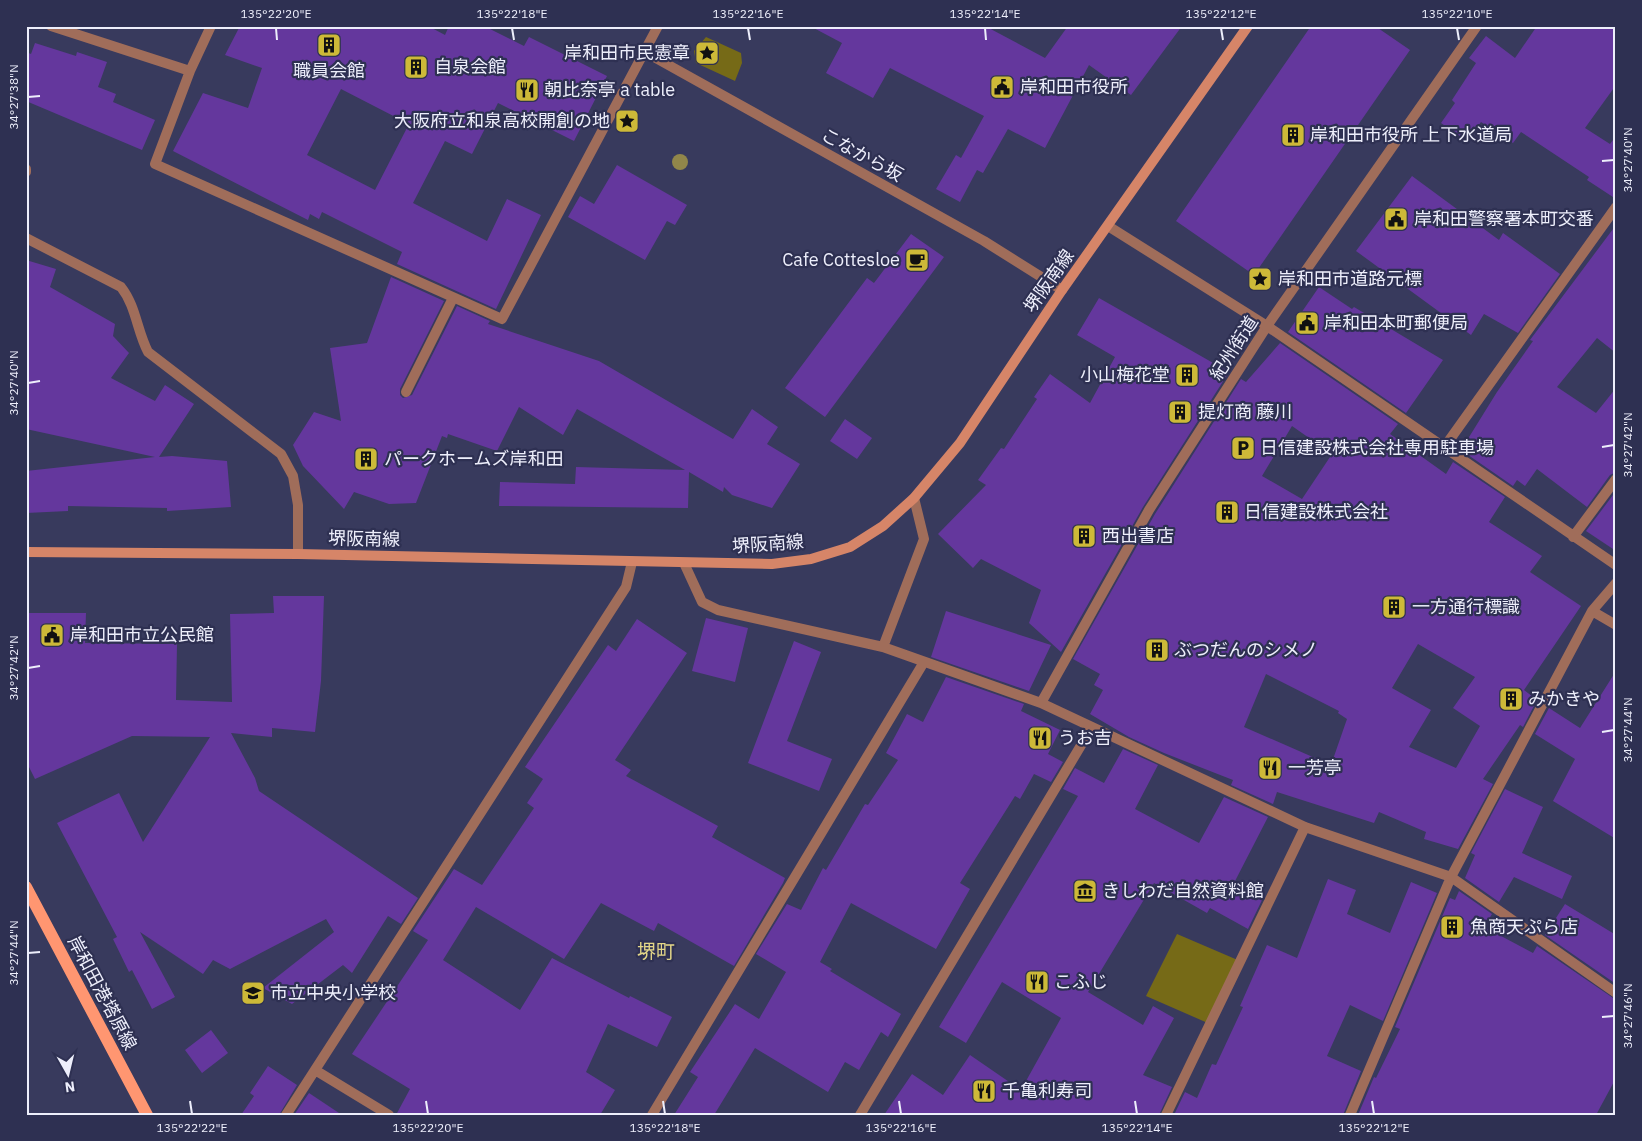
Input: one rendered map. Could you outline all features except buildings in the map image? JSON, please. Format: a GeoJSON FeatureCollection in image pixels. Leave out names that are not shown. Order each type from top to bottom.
{"type":"FeatureCollection","features":[{"type":"Feature","properties":{"kind":"main road","name":"堺阪南線"},"geometry":{"type":"LineString","coordinates":[[26,552],[298,554],[772,564],[811,559],[850,547],[883,526],[914,498],[960,443],[1062,290],[1248,26]]}},
{"type":"Feature","properties":{"kind":"main road","name":"岸和田港塔原線"},"geometry":{"type":"LineString","coordinates":[[26,886],[147,1115]]}},
{"type":"Feature","properties":{"kind":"street"},"geometry":{"type":"LineString","coordinates":[[51,26],[190,71]]}},
{"type":"Feature","properties":{"kind":"street"},"geometry":{"type":"LineString","coordinates":[[211,26],[190,71],[155,164],[502,320],[658,26]]}},
{"type":"Feature","properties":{"kind":"street","name":"紀州街道"},"geometry":{"type":"LineString","coordinates":[[1041,703],[1146,515],[1267,326],[1477,26]]}},
{"type":"Feature","properties":{"kind":"street","name":"こなから坂"},"geometry":{"type":"LineString","coordinates":[[645,52],[976,237],[1062,290]]}},
{"type":"Feature","properties":{"kind":"street"},"geometry":{"type":"LineString","coordinates":[[1443,449],[1616,208]]}},
{"type":"Feature","properties":{"kind":"street"},"geometry":{"type":"LineString","coordinates":[[1108,226],[1267,326],[1443,449],[1616,565]]}},
{"type":"Feature","properties":{"kind":"street"},"geometry":{"type":"LineString","coordinates":[[26,238],[122,287],[130,298],[142,339],[148,352],[281,454],[293,476],[298,505],[298,554]]}},
{"type":"Feature","properties":{"kind":"street"},"geometry":{"type":"LineString","coordinates":[[406,392],[453,298]]}},
{"type":"Feature","properties":{"kind":"street"},"geometry":{"type":"LineString","coordinates":[[1573,537],[1616,479]]}},
{"type":"Feature","properties":{"kind":"street"},"geometry":{"type":"LineString","coordinates":[[883,646],[924,539],[914,498]]}},
{"type":"Feature","properties":{"kind":"street"},"geometry":{"type":"LineString","coordinates":[[286,1115],[626,586],[632,562]]}},
{"type":"Feature","properties":{"kind":"street"},"geometry":{"type":"LineString","coordinates":[[684,563],[702,602],[718,610],[883,646],[1041,703],[1305,827],[1451,877],[1616,992]]}},
{"type":"Feature","properties":{"kind":"street"},"geometry":{"type":"LineString","coordinates":[[1350,1115],[1451,877],[1592,611],[1616,582]]}},
{"type":"Feature","properties":{"kind":"street"},"geometry":{"type":"LineString","coordinates":[[1592,611],[1616,624]]}},
{"type":"Feature","properties":{"kind":"street"},"geometry":{"type":"LineString","coordinates":[[652,1115],[924,662]]}},
{"type":"Feature","properties":{"kind":"street"},"geometry":{"type":"LineString","coordinates":[[860,1115],[1092,727]]}},
{"type":"Feature","properties":{"kind":"street"},"geometry":{"type":"LineString","coordinates":[[1166,1115],[1305,827]]}},
{"type":"Feature","properties":{"kind":"street"},"geometry":{"type":"LineString","coordinates":[[315,1070],[389,1115]]}},
{"type":"Feature","properties":{"kind":"shaded area"},"geometry":{"type":"Polygon","coordinates":[[[706,37],[741,53],[742,63],[735,81],[696,63],[694,51],[706,37]]]}},
{"type":"Feature","properties":{"kind":"shaded area"},"geometry":{"type":"Polygon","coordinates":[[[1177,934],[1240,961],[1210,1024],[1146,996],[1177,934]]]}},
{"type":"Feature","properties":{"kind":"place","name":"職員会館"},"geometry":{"type":"Point","coordinates":[329,45]}},
{"type":"Feature","properties":{"kind":"place","name":"岸和田市民憲章"},"geometry":{"type":"Point","coordinates":[707,53]}},
{"type":"Feature","properties":{"kind":"place","name":"自泉会館"},"geometry":{"type":"Point","coordinates":[416,67]}},
{"type":"Feature","properties":{"kind":"place","name":"岸和田市役所"},"geometry":{"type":"Point","coordinates":[1002,87]}},
{"type":"Feature","properties":{"kind":"place","name":"朝比奈亭 a table"},"geometry":{"type":"Point","coordinates":[527,90]}},
{"type":"Feature","properties":{"kind":"place","name":"大阪府立和泉高校開創の地"},"geometry":{"type":"Point","coordinates":[627,121]}},
{"type":"Feature","properties":{"kind":"place","name":"岸和田市役所 上下水道局"},"geometry":{"type":"Point","coordinates":[1293,135]}},
{"type":"Feature","properties":{"kind":"place","name":"岸和田警察署本町交番"},"geometry":{"type":"Point","coordinates":[1396,219]}},
{"type":"Feature","properties":{"kind":"place","name":"Cafe Cottesloe"},"geometry":{"type":"Point","coordinates":[917,260]}},
{"type":"Feature","properties":{"kind":"place","name":"岸和田市道路元標"},"geometry":{"type":"Point","coordinates":[1260,279]}},
{"type":"Feature","properties":{"kind":"place","name":"岸和田本町郵便局"},"geometry":{"type":"Point","coordinates":[1307,323]}},
{"type":"Feature","properties":{"kind":"place","name":"小山梅花堂"},"geometry":{"type":"Point","coordinates":[1187,375]}},
{"type":"Feature","properties":{"kind":"place","name":"提灯商 藤川"},"geometry":{"type":"Point","coordinates":[1180,412]}},
{"type":"Feature","properties":{"kind":"place","name":"日信建設株式会社専用駐車場"},"geometry":{"type":"Point","coordinates":[1243,448]}},
{"type":"Feature","properties":{"kind":"place","name":"パークホームズ岸和田"},"geometry":{"type":"Point","coordinates":[366,459]}},
{"type":"Feature","properties":{"kind":"place","name":"日信建設株式会社"},"geometry":{"type":"Point","coordinates":[1227,512]}},
{"type":"Feature","properties":{"kind":"place","name":"西出書店"},"geometry":{"type":"Point","coordinates":[1084,536]}},
{"type":"Feature","properties":{"kind":"place","name":"一方通行標識"},"geometry":{"type":"Point","coordinates":[1394,607]}},
{"type":"Feature","properties":{"kind":"place","name":"岸和田市立公民館"},"geometry":{"type":"Point","coordinates":[52,635]}},
{"type":"Feature","properties":{"kind":"place","name":"ぶつだんのシメノ"},"geometry":{"type":"Point","coordinates":[1157,650]}},
{"type":"Feature","properties":{"kind":"place","name":"みかきや"},"geometry":{"type":"Point","coordinates":[1511,699]}},
{"type":"Feature","properties":{"kind":"place","name":"うお吉"},"geometry":{"type":"Point","coordinates":[1040,738]}},
{"type":"Feature","properties":{"kind":"place","name":"一芳亭"},"geometry":{"type":"Point","coordinates":[1270,768]}},
{"type":"Feature","properties":{"kind":"place","name":"きしわだ自然資料館"},"geometry":{"type":"Point","coordinates":[1085,891]}},
{"type":"Feature","properties":{"kind":"place","name":"魚商天ぷら店"},"geometry":{"type":"Point","coordinates":[1452,927]}},
{"type":"Feature","properties":{"kind":"place","name":"こふじ"},"geometry":{"type":"Point","coordinates":[1037,982]}},
{"type":"Feature","properties":{"kind":"place","name":"市立中央小学校"},"geometry":{"type":"Point","coordinates":[253,993]}},
{"type":"Feature","properties":{"kind":"place","name":"千亀利寿司"},"geometry":{"type":"Point","coordinates":[984,1091]}},
{"type":"Feature","properties":{"kind":"district","name":"堺町"},"geometry":{"type":"Point","coordinates":[656,951]}}]}
